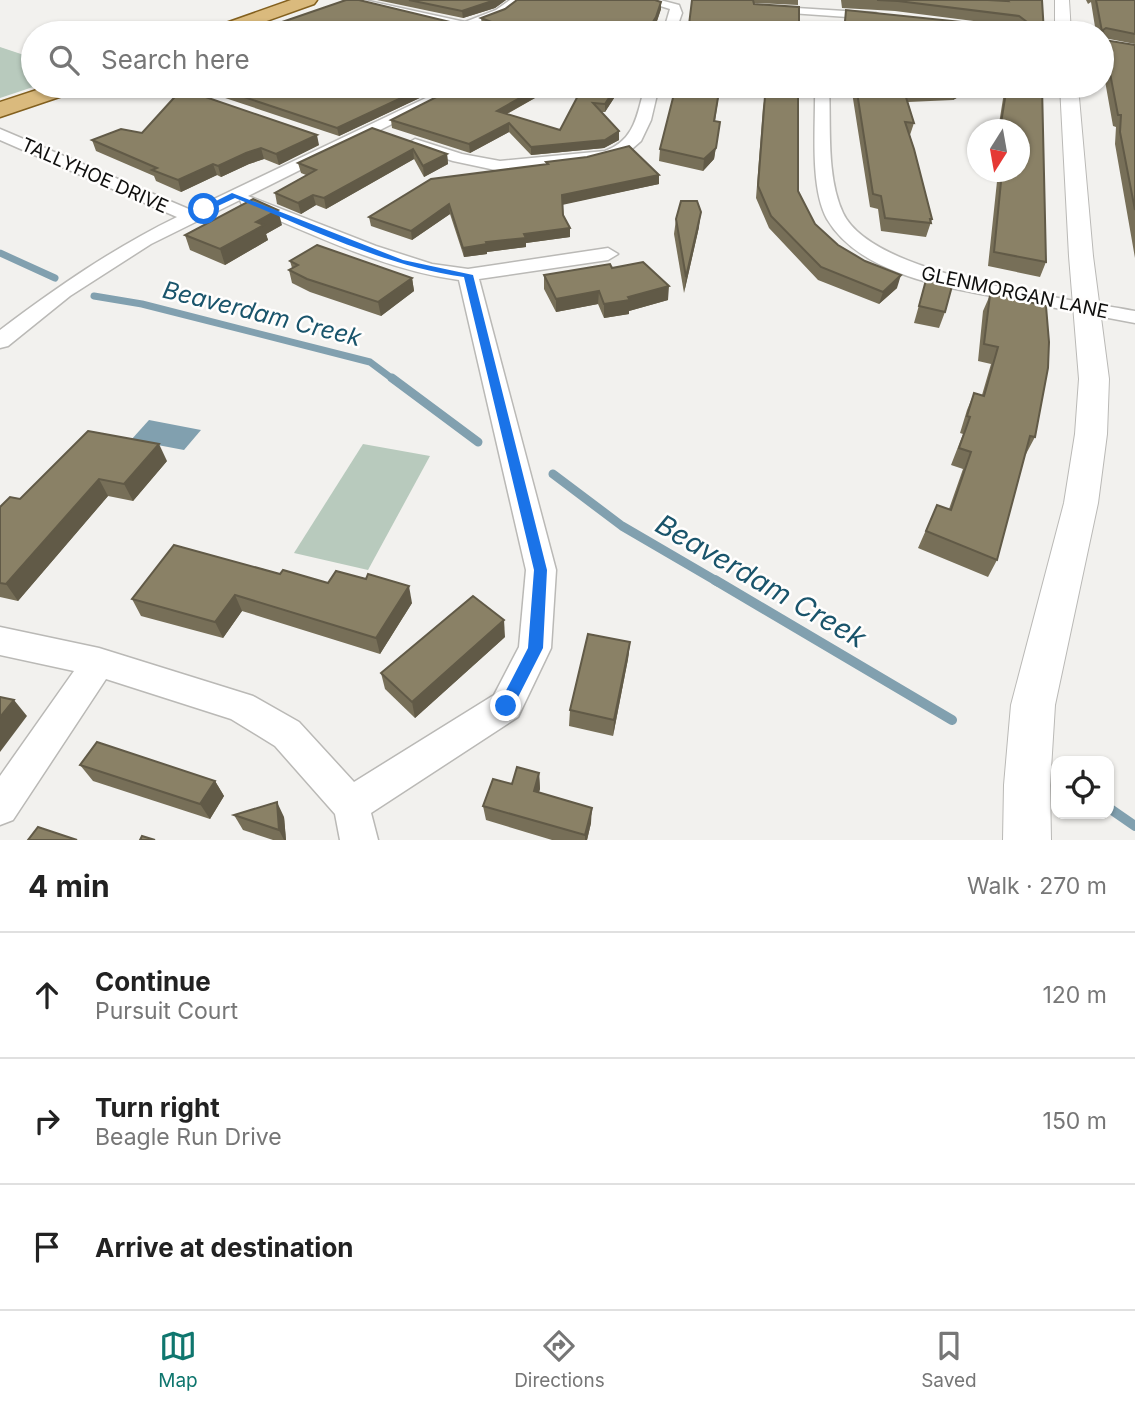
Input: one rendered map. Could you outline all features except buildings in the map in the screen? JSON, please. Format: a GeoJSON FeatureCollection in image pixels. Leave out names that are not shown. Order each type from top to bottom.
{"type":"FeatureCollection","features":[{"type":"Feature","properties":{"kind":"main road"},"geometry":{"type":"LineString","coordinates":[[249,21],[308,0]]}},
{"type":"Feature","properties":{"kind":"main road"},"geometry":{"type":"LineString","coordinates":[[0,110],[34,98]]}},
{"type":"Feature","properties":{"kind":"street"},"geometry":{"type":"LineString","coordinates":[[349,0],[446,21]]}},
{"type":"Feature","properties":{"kind":"street"},"geometry":{"type":"LineString","coordinates":[[475,21],[500,12],[518,0]]}},
{"type":"Feature","properties":{"kind":"street"},"geometry":{"type":"LineString","coordinates":[[647,0],[675,6],[673,21]]}},
{"type":"Feature","properties":{"kind":"street"},"geometry":{"type":"LineString","coordinates":[[1062,0],[1063,21]]}},
{"type":"Feature","properties":{"kind":"street"},"geometry":{"type":"LineString","coordinates":[[757,8],[817,17],[895,18]]}},
{"type":"Feature","properties":{"kind":"street"},"geometry":{"type":"LineString","coordinates":[[0,341],[74,285],[144,240],[234,195],[332,141],[370,129],[431,98]]}},
{"type":"Feature","properties":{"kind":"street"},"geometry":{"type":"LineString","coordinates":[[370,129],[480,164],[500,166],[607,156],[623,151],[640,134],[649,98]]}},
{"type":"Feature","properties":{"kind":"street","name":"GLENMORGAN LANE"},"geometry":{"type":"LineString","coordinates":[[823,98],[831,207],[842,227],[876,255],[932,276],[1135,317]]}},
{"type":"Feature","properties":{"kind":"street"},"geometry":{"type":"LineString","coordinates":[[1027,840],[1027,785],[1034,705],[1081,503],[1091,434],[1094,379],[1070,98]]}},
{"type":"Feature","properties":{"kind":"street","name":"TALLYHOE DRIVE"},"geometry":{"type":"LineString","coordinates":[[0,134],[189,216]]}},
{"type":"Feature","properties":{"kind":"street"},"geometry":{"type":"LineString","coordinates":[[234,195],[429,270],[468,275],[608,254]]}},
{"type":"Feature","properties":{"kind":"street"},"geometry":{"type":"LineString","coordinates":[[352,804],[506,706],[535,648],[541,570],[468,275]]}},
{"type":"Feature","properties":{"kind":"street"},"geometry":{"type":"LineString","coordinates":[[0,641],[99,662],[241,707],[287,734],[352,804],[359,840]]}},
{"type":"Feature","properties":{"kind":"street"},"geometry":{"type":"LineString","coordinates":[[0,807],[99,662]]}},
{"type":"Feature","properties":{"kind":"green space"},"geometry":{"type":"Polygon","coordinates":[[[0,47],[21,54],[21,91],[0,98],[0,47]]]}},
{"type":"Feature","properties":{"kind":"green space"},"geometry":{"type":"Polygon","coordinates":[[[363,444],[430,456],[368,570],[294,553],[363,444]]]}},
{"type":"Feature","properties":{"kind":"water"},"geometry":{"type":"Polygon","coordinates":[[[149,420],[201,430],[184,450],[131,440],[149,420]]]}},
{"type":"Feature","properties":{"kind":"waterway","name":"Beaverdam Creek"},"geometry":{"type":"LineString","coordinates":[[0,253],[55,278]]}},
{"type":"Feature","properties":{"kind":"waterway","name":"Beaverdam Creek"},"geometry":{"type":"LineString","coordinates":[[94,296],[142,304],[370,362],[394,380]]}},
{"type":"Feature","properties":{"kind":"waterway","name":"Beaverdam Creek"},"geometry":{"type":"LineString","coordinates":[[392,378],[478,442]]}},
{"type":"Feature","properties":{"kind":"waterway","name":"Beaverdam Creek"},"geometry":{"type":"LineString","coordinates":[[553,474],[622,526],[718,582]]}},
{"type":"Feature","properties":{"kind":"waterway","name":"Beaverdam Creek"},"geometry":{"type":"LineString","coordinates":[[715,580],[952,720]]}},
{"type":"Feature","properties":{"kind":"waterway","name":"Beaverdam Creek"},"geometry":{"type":"LineString","coordinates":[[1114,811],[1135,826]]}},
{"type":"Feature","properties":{"kind":"route"},"geometry":{"type":"LineString","coordinates":[[204,209],[234,195],[400,261],[429,270],[468,275],[541,570],[535,648],[506,706]]}}]}
